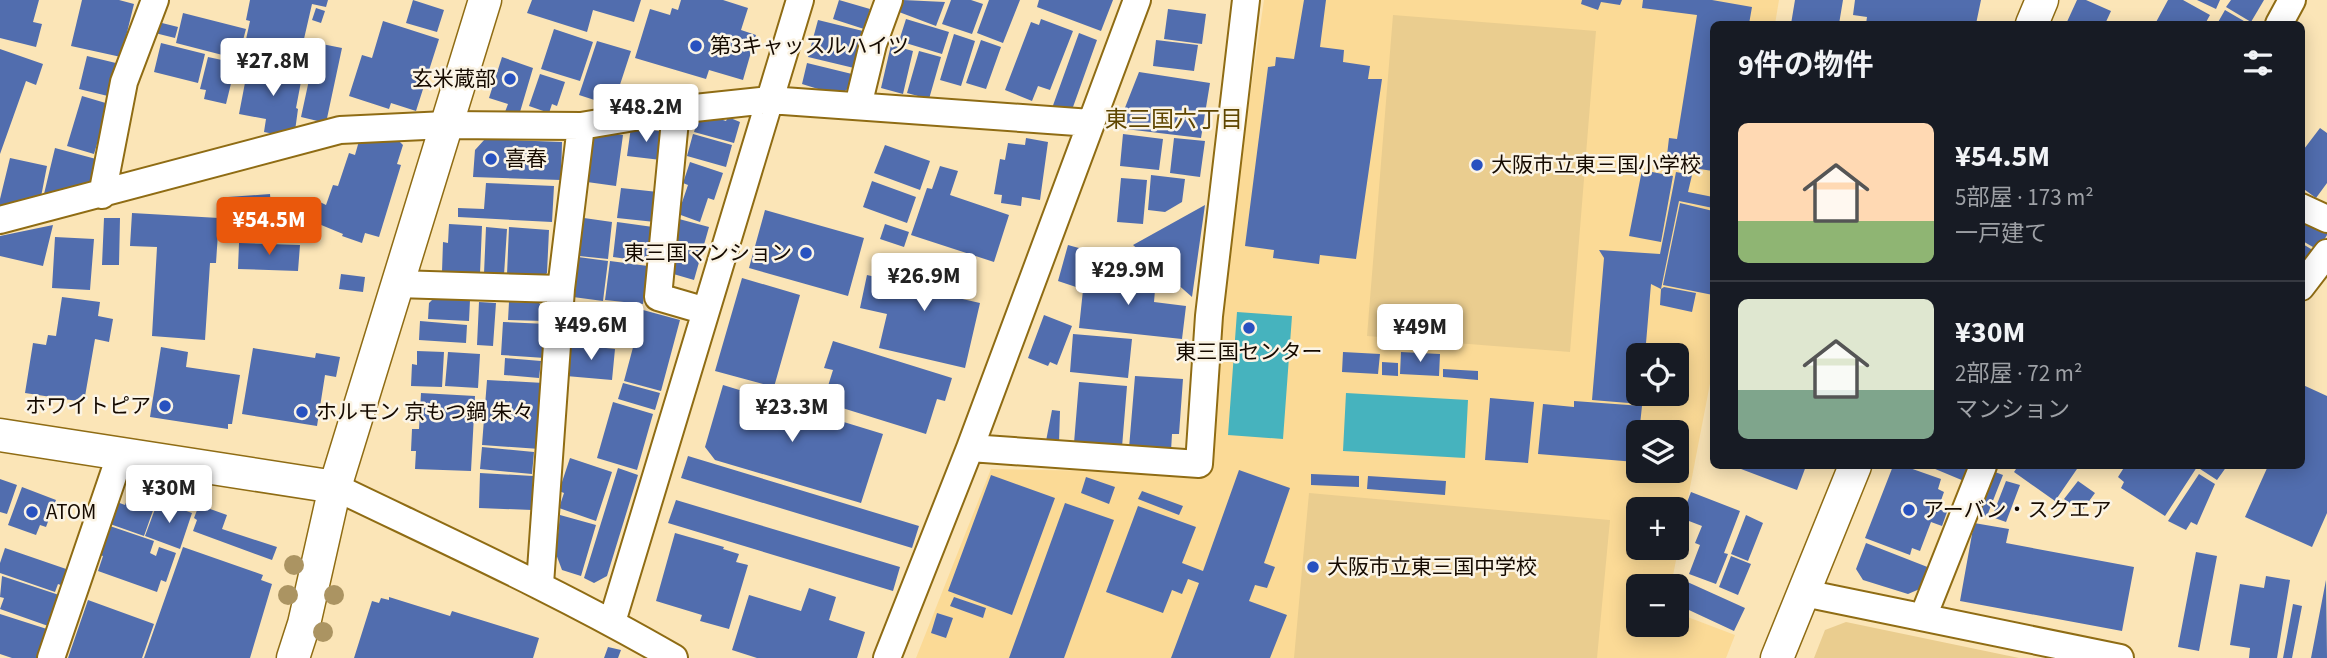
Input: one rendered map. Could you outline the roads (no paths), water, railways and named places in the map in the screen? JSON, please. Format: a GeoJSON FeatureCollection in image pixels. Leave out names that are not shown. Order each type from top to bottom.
{"type":"FeatureCollection","features":[{"type":"Feature","properties":{"kind":"street"},"geometry":{"type":"LineString","coordinates":[[102,195],[124,82],[155,0]]}},
{"type":"Feature","properties":{"kind":"street"},"geometry":{"type":"LineString","coordinates":[[293,658],[304,624],[335,487],[485,0]]}},
{"type":"Feature","properties":{"kind":"street"},"geometry":{"type":"LineString","coordinates":[[612,622],[800,0]]}},
{"type":"Feature","properties":{"kind":"street"},"geometry":{"type":"LineString","coordinates":[[858,106],[873,44],[889,0]]}},
{"type":"Feature","properties":{"kind":"street"},"geometry":{"type":"LineString","coordinates":[[887,658],[970,448],[1137,0]]}},
{"type":"Feature","properties":{"kind":"street"},"geometry":{"type":"LineString","coordinates":[[970,448],[1199,464],[1209,316],[1246,0]]}},
{"type":"Feature","properties":{"kind":"street"},"geometry":{"type":"LineString","coordinates":[[2033,21],[2042,0]]}},
{"type":"Feature","properties":{"kind":"street"},"geometry":{"type":"LineString","coordinates":[[2281,21],[2292,0]]}},
{"type":"Feature","properties":{"kind":"street"},"geometry":{"type":"LineString","coordinates":[[0,220],[340,130],[446,125],[581,126],[676,110],[769,100],[1091,123]]}},
{"type":"Feature","properties":{"kind":"street"},"geometry":{"type":"LineString","coordinates":[[676,110],[658,297],[706,311]]}},
{"type":"Feature","properties":{"kind":"street"},"geometry":{"type":"LineString","coordinates":[[540,584],[561,289],[581,126]]}},
{"type":"Feature","properties":{"kind":"street"},"geometry":{"type":"LineString","coordinates":[[2305,209],[2327,219]]}},
{"type":"Feature","properties":{"kind":"street"},"geometry":{"type":"LineString","coordinates":[[2305,282],[2327,253]]}},
{"type":"Feature","properties":{"kind":"street"},"geometry":{"type":"LineString","coordinates":[[397,284],[561,289]]}},
{"type":"Feature","properties":{"kind":"street"},"geometry":{"type":"LineString","coordinates":[[0,435],[335,487],[540,584],[674,658]]}},
{"type":"Feature","properties":{"kind":"street"},"geometry":{"type":"LineString","coordinates":[[51,658],[121,453]]}},
{"type":"Feature","properties":{"kind":"street"},"geometry":{"type":"LineString","coordinates":[[1777,658],[1854,469]]}},
{"type":"Feature","properties":{"kind":"street"},"geometry":{"type":"LineString","coordinates":[[1923,617],[1982,469]]}},
{"type":"Feature","properties":{"kind":"street"},"geometry":{"type":"LineString","coordinates":[[1804,593],[2120,658]]}},
{"type":"Feature","properties":{"kind":"water"},"geometry":{"type":"Polygon","coordinates":[[[1237,312],[1292,316],[1283,439],[1228,435],[1237,312]]]}},
{"type":"Feature","properties":{"kind":"water"},"geometry":{"type":"Polygon","coordinates":[[[1346,393],[1468,400],[1465,458],[1343,451],[1346,393]]]}},
{"type":"Feature","properties":{"kind":"place","name":"第3キャッスルハイツ"},"geometry":{"type":"Point","coordinates":[696,46]}},
{"type":"Feature","properties":{"kind":"place","name":"玄米蔵部"},"geometry":{"type":"Point","coordinates":[510,79]}},
{"type":"Feature","properties":{"kind":"place","name":"喜春"},"geometry":{"type":"Point","coordinates":[491,159]}},
{"type":"Feature","properties":{"kind":"place","name":"大阪市立東三国小学校"},"geometry":{"type":"Point","coordinates":[1477,165]}},
{"type":"Feature","properties":{"kind":"place","name":"東三国マンション"},"geometry":{"type":"Point","coordinates":[806,253]}},
{"type":"Feature","properties":{"kind":"place","name":"東三国センター"},"geometry":{"type":"Point","coordinates":[1249,328]}},
{"type":"Feature","properties":{"kind":"place","name":"ホワイトピア"},"geometry":{"type":"Point","coordinates":[165,406]}},
{"type":"Feature","properties":{"kind":"place","name":"ホルモン 京もつ鍋 朱々"},"geometry":{"type":"Point","coordinates":[302,412]}},
{"type":"Feature","properties":{"kind":"place","name":"アーバン・スクエア"},"geometry":{"type":"Point","coordinates":[1909,510]}},
{"type":"Feature","properties":{"kind":"place","name":"ATOM"},"geometry":{"type":"Point","coordinates":[32,512]}},
{"type":"Feature","properties":{"kind":"place","name":"大阪市立東三国中学校"},"geometry":{"type":"Point","coordinates":[1313,567]}},
{"type":"Feature","properties":{"kind":"district","name":"東三国六丁目"},"geometry":{"type":"Point","coordinates":[1174,119]}}]}
